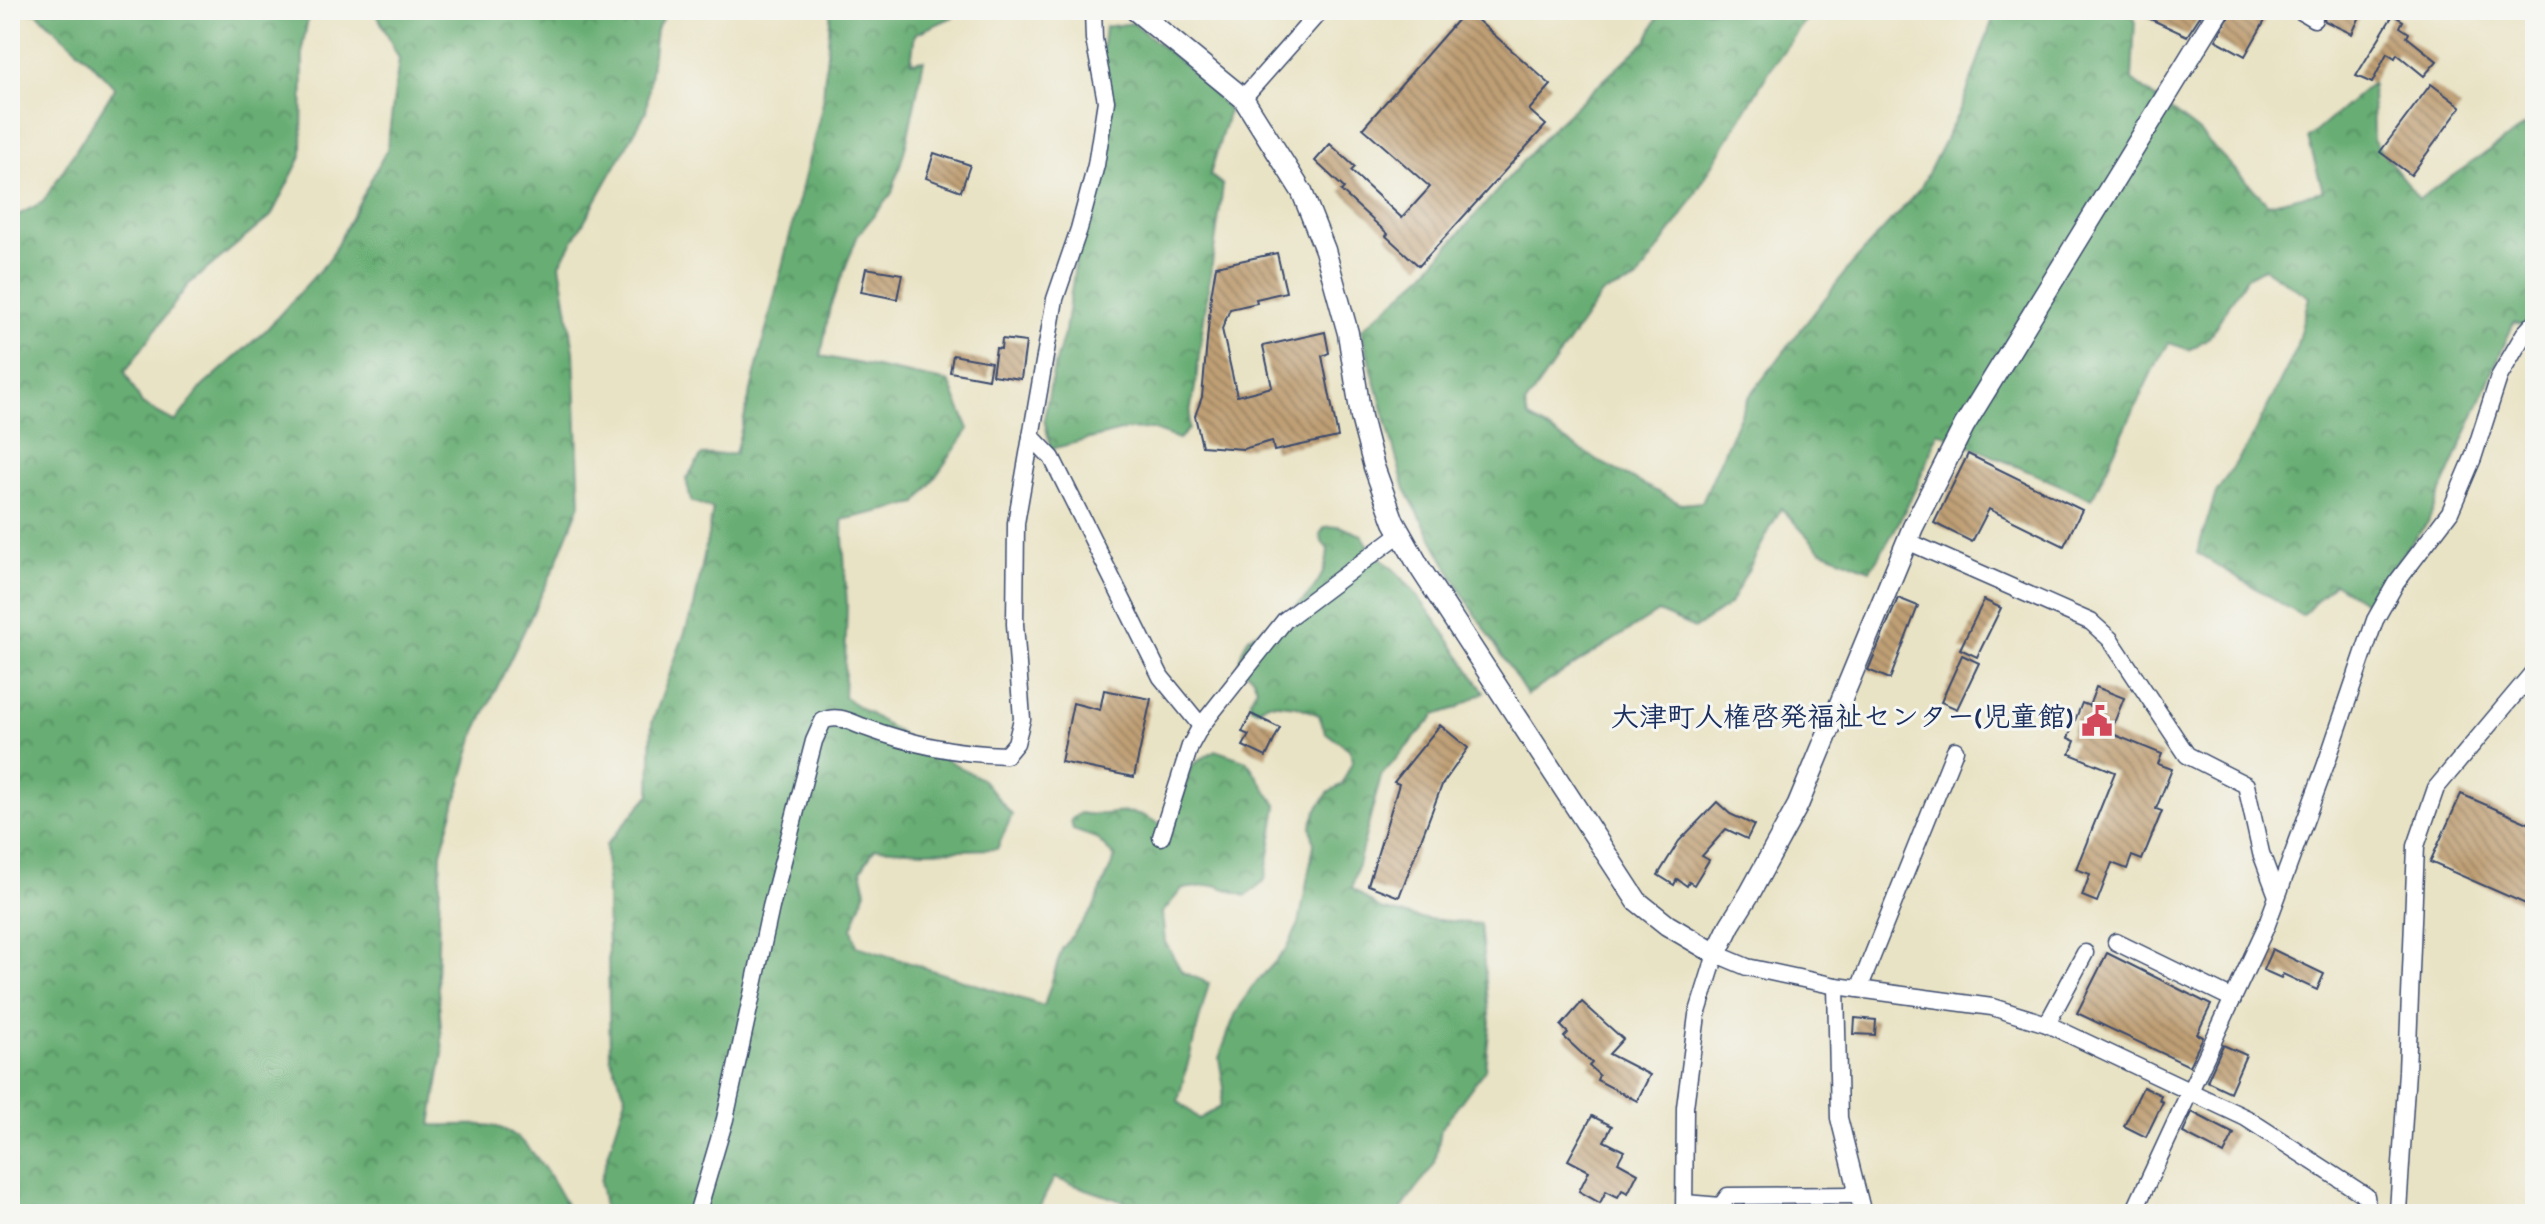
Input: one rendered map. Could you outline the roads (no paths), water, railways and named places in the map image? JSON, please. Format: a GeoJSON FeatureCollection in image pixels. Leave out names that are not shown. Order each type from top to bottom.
{"type":"FeatureCollection","features":[{"type":"Feature","properties":{"kind":"street"},"geometry":{"type":"LineString","coordinates":[[697,1214],[725,1119],[771,907],[814,741],[823,721],[831,716],[844,719],[888,736],[967,755],[1006,755],[1016,743],[1022,719],[1015,624],[1016,523],[1055,299],[1079,229],[1096,165],[1106,101],[1094,39],[1093,10]]}},
{"type":"Feature","properties":{"kind":"street"},"geometry":{"type":"LineString","coordinates":[[1135,10],[1243,98],[1302,192],[1325,250],[1348,333],[1361,417],[1374,467],[1401,533],[1420,568],[1637,901],[1667,925],[1716,954],[1747,967],[1836,986],[1992,1007],[2047,1024],[2246,1118],[2366,1196],[2368,1214]]}},
{"type":"Feature","properties":{"kind":"street"},"geometry":{"type":"LineString","coordinates":[[1243,98],[1321,10]]}},
{"type":"Feature","properties":{"kind":"street"},"geometry":{"type":"LineString","coordinates":[[1858,1195],[1728,1196],[1721,1210],[1685,1208],[1685,1107],[1697,1015],[1716,954],[1798,805],[1907,541],[1964,426],[2219,10]]}},
{"type":"Feature","properties":{"kind":"street"},"geometry":{"type":"LineString","coordinates":[[2299,10],[2314,19]]}},
{"type":"Feature","properties":{"kind":"street"},"geometry":{"type":"LineString","coordinates":[[2133,1214],[2233,999],[2277,896],[2375,620],[2396,583],[2450,512],[2473,458],[2499,377],[2524,334],[2535,322]]}},
{"type":"Feature","properties":{"kind":"street"},"geometry":{"type":"LineString","coordinates":[[1031,436],[1052,458],[1161,677],[1201,726]]}},
{"type":"Feature","properties":{"kind":"street"},"geometry":{"type":"LineString","coordinates":[[1161,837],[1190,746],[1201,726],[1285,620],[1401,533]]}},
{"type":"Feature","properties":{"kind":"street"},"geometry":{"type":"LineString","coordinates":[[1907,541],[2091,622],[2110,639],[2187,755],[2246,785],[2261,853],[2277,896]]}},
{"type":"Feature","properties":{"kind":"street"},"geometry":{"type":"LineString","coordinates":[[2393,1214],[2398,1211],[2407,1071],[2416,846],[2436,788],[2535,670]]}},
{"type":"Feature","properties":{"kind":"street"},"geometry":{"type":"LineString","coordinates":[[1859,989],[1955,750]]}},
{"type":"Feature","properties":{"kind":"street"},"geometry":{"type":"LineString","coordinates":[[2116,942],[2233,999]]}},
{"type":"Feature","properties":{"kind":"street"},"geometry":{"type":"LineString","coordinates":[[2047,1024],[2085,953]]}},
{"type":"Feature","properties":{"kind":"street"},"geometry":{"type":"LineString","coordinates":[[1836,986],[1839,1118],[1863,1214]]}},
{"type":"Feature","properties":{"kind":"place","name":"大津町人権啓発福祉センター(児童館)"},"geometry":{"type":"Point","coordinates":[2097,721]}}]}
